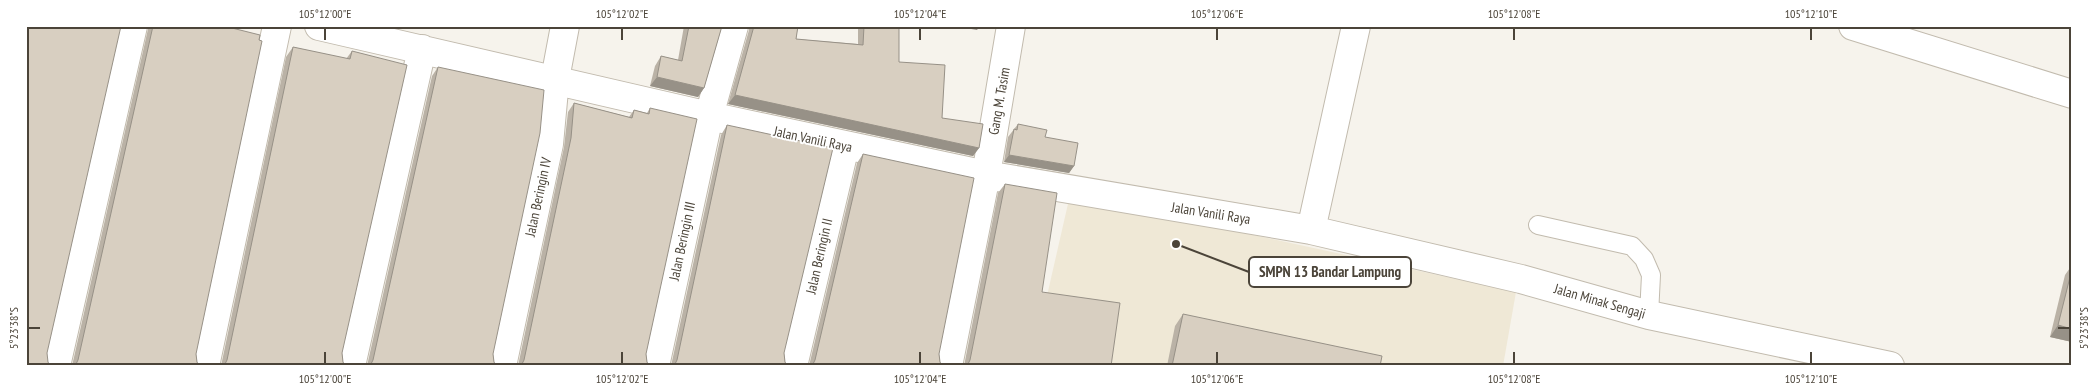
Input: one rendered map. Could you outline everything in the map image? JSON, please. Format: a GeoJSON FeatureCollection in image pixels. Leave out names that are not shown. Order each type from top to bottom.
{"type":"FeatureCollection","features":[{"type":"Feature","properties":{"kind":"street"},"geometry":{"type":"LineString","coordinates":[[56,366],[132,26]]}},
{"type":"Feature","properties":{"kind":"street"},"geometry":{"type":"LineString","coordinates":[[206,366],[277,26]]}},
{"type":"Feature","properties":{"kind":"street","name":"Jalan Vanili Raya"},"geometry":{"type":"LineString","coordinates":[[319,26],[422,48],[709,116],[986,175],[1311,230]]}},
{"type":"Feature","properties":{"kind":"street","name":"Jalan Beringin IV"},"geometry":{"type":"LineString","coordinates":[[502,366],[549,144],[555,80],[565,26]]}},
{"type":"Feature","properties":{"kind":"street","name":"Jalan Beringin III"},"geometry":{"type":"LineString","coordinates":[[655,366],[709,116],[734,26]]}},
{"type":"Feature","properties":{"kind":"street","name":"Gang M. Tasim"},"geometry":{"type":"LineString","coordinates":[[948,366],[986,175],[1011,26]]}},
{"type":"Feature","properties":{"kind":"street"},"geometry":{"type":"LineString","coordinates":[[1311,230],[1356,26]]}},
{"type":"Feature","properties":{"kind":"street"},"geometry":{"type":"LineString","coordinates":[[1853,26],[2072,94]]}},
{"type":"Feature","properties":{"kind":"street"},"geometry":{"type":"LineString","coordinates":[[351,366],[422,48]]}},
{"type":"Feature","properties":{"kind":"street","name":"Jalan Beringin II"},"geometry":{"type":"LineString","coordinates":[[793,366],[845,146]]}},
{"type":"Feature","properties":{"kind":"street","name":"Jalan Minak Sengaji"},"geometry":{"type":"LineString","coordinates":[[1311,230],[1521,279],[1649,316],[1890,366]]}},
{"type":"Feature","properties":{"kind":"lane"},"geometry":{"type":"LineString","coordinates":[[1538,225],[1632,246],[1644,259],[1651,275],[1649,316]]}},
{"type":"Feature","properties":{"kind":"shaded area"},"geometry":{"type":"Polygon","coordinates":[[[1070,195],[1516,292],[1503,366],[1031,366],[1070,195]]]}},
{"type":"Feature","properties":{"kind":"building"},"geometry":{"type":"Polygon","coordinates":[[[26,26],[121,26],[47,353],[50,366],[26,366],[26,26]]]}},
{"type":"Feature","properties":{"kind":"building"},"geometry":{"type":"Polygon","coordinates":[[[153,26],[224,26],[260,35],[259,40],[262,41],[196,354],[199,366],[75,366],[78,360],[153,26]]]}},
{"type":"Feature","properties":{"kind":"building"},"geometry":{"type":"Polygon","coordinates":[[[689,26],[722,26],[704,88],[657,77],[661,56],[682,61],[689,26]]]}},
{"type":"Feature","properties":{"kind":"building"},"geometry":{"type":"Polygon","coordinates":[[[754,26],[798,26],[796,39],[863,45],[864,26],[899,26],[899,62],[945,65],[942,118],[983,124],[979,148],[735,95],[754,26]]]}},
{"type":"Feature","properties":{"kind":"building"},"geometry":{"type":"Polygon","coordinates":[[[293,47],[350,59],[352,51],[407,65],[342,353],[345,366],[224,366],[227,360],[293,47]]]}},
{"type":"Feature","properties":{"kind":"building"},"geometry":{"type":"Polygon","coordinates":[[[438,67],[544,90],[540,133],[493,354],[496,366],[370,366],[373,360],[438,67]]]}},
{"type":"Feature","properties":{"kind":"building"},"geometry":{"type":"Polygon","coordinates":[[[574,103],[632,118],[634,110],[649,114],[650,108],[697,119],[646,354],[649,366],[521,366],[524,360],[571,138],[574,103]]]}},
{"type":"Feature","properties":{"kind":"building"},"geometry":{"type":"Polygon","coordinates":[[[1018,124],[1047,130],[1045,137],[1078,143],[1074,166],[1009,155],[1014,129],[1017,130],[1018,124]]]}},
{"type":"Feature","properties":{"kind":"building"},"geometry":{"type":"Polygon","coordinates":[[[727,125],[833,148],[784,353],[787,366],[674,366],[677,360],[727,125]]]}},
{"type":"Feature","properties":{"kind":"building"},"geometry":{"type":"Polygon","coordinates":[[[863,154],[974,178],[939,354],[942,366],[812,366],[815,360],[863,154]]]}},
{"type":"Feature","properties":{"kind":"building"},"geometry":{"type":"Polygon","coordinates":[[[1005,184],[1057,193],[1042,292],[1120,303],[1111,366],[967,366],[970,360],[1005,184]]]}},
{"type":"Feature","properties":{"kind":"building"},"geometry":{"type":"Polygon","coordinates":[[[2072,269],[2072,329],[2058,325],[2072,269]]]}},
{"type":"Feature","properties":{"kind":"building"},"geometry":{"type":"Polygon","coordinates":[[[1183,314],[1382,356],[1380,366],[1172,366],[1183,314]]]}},
{"type":"Feature","properties":{"kind":"place","name":"SMPN 13 Bandar Lampung"},"geometry":{"type":"Point","coordinates":[1176,244]}}]}
